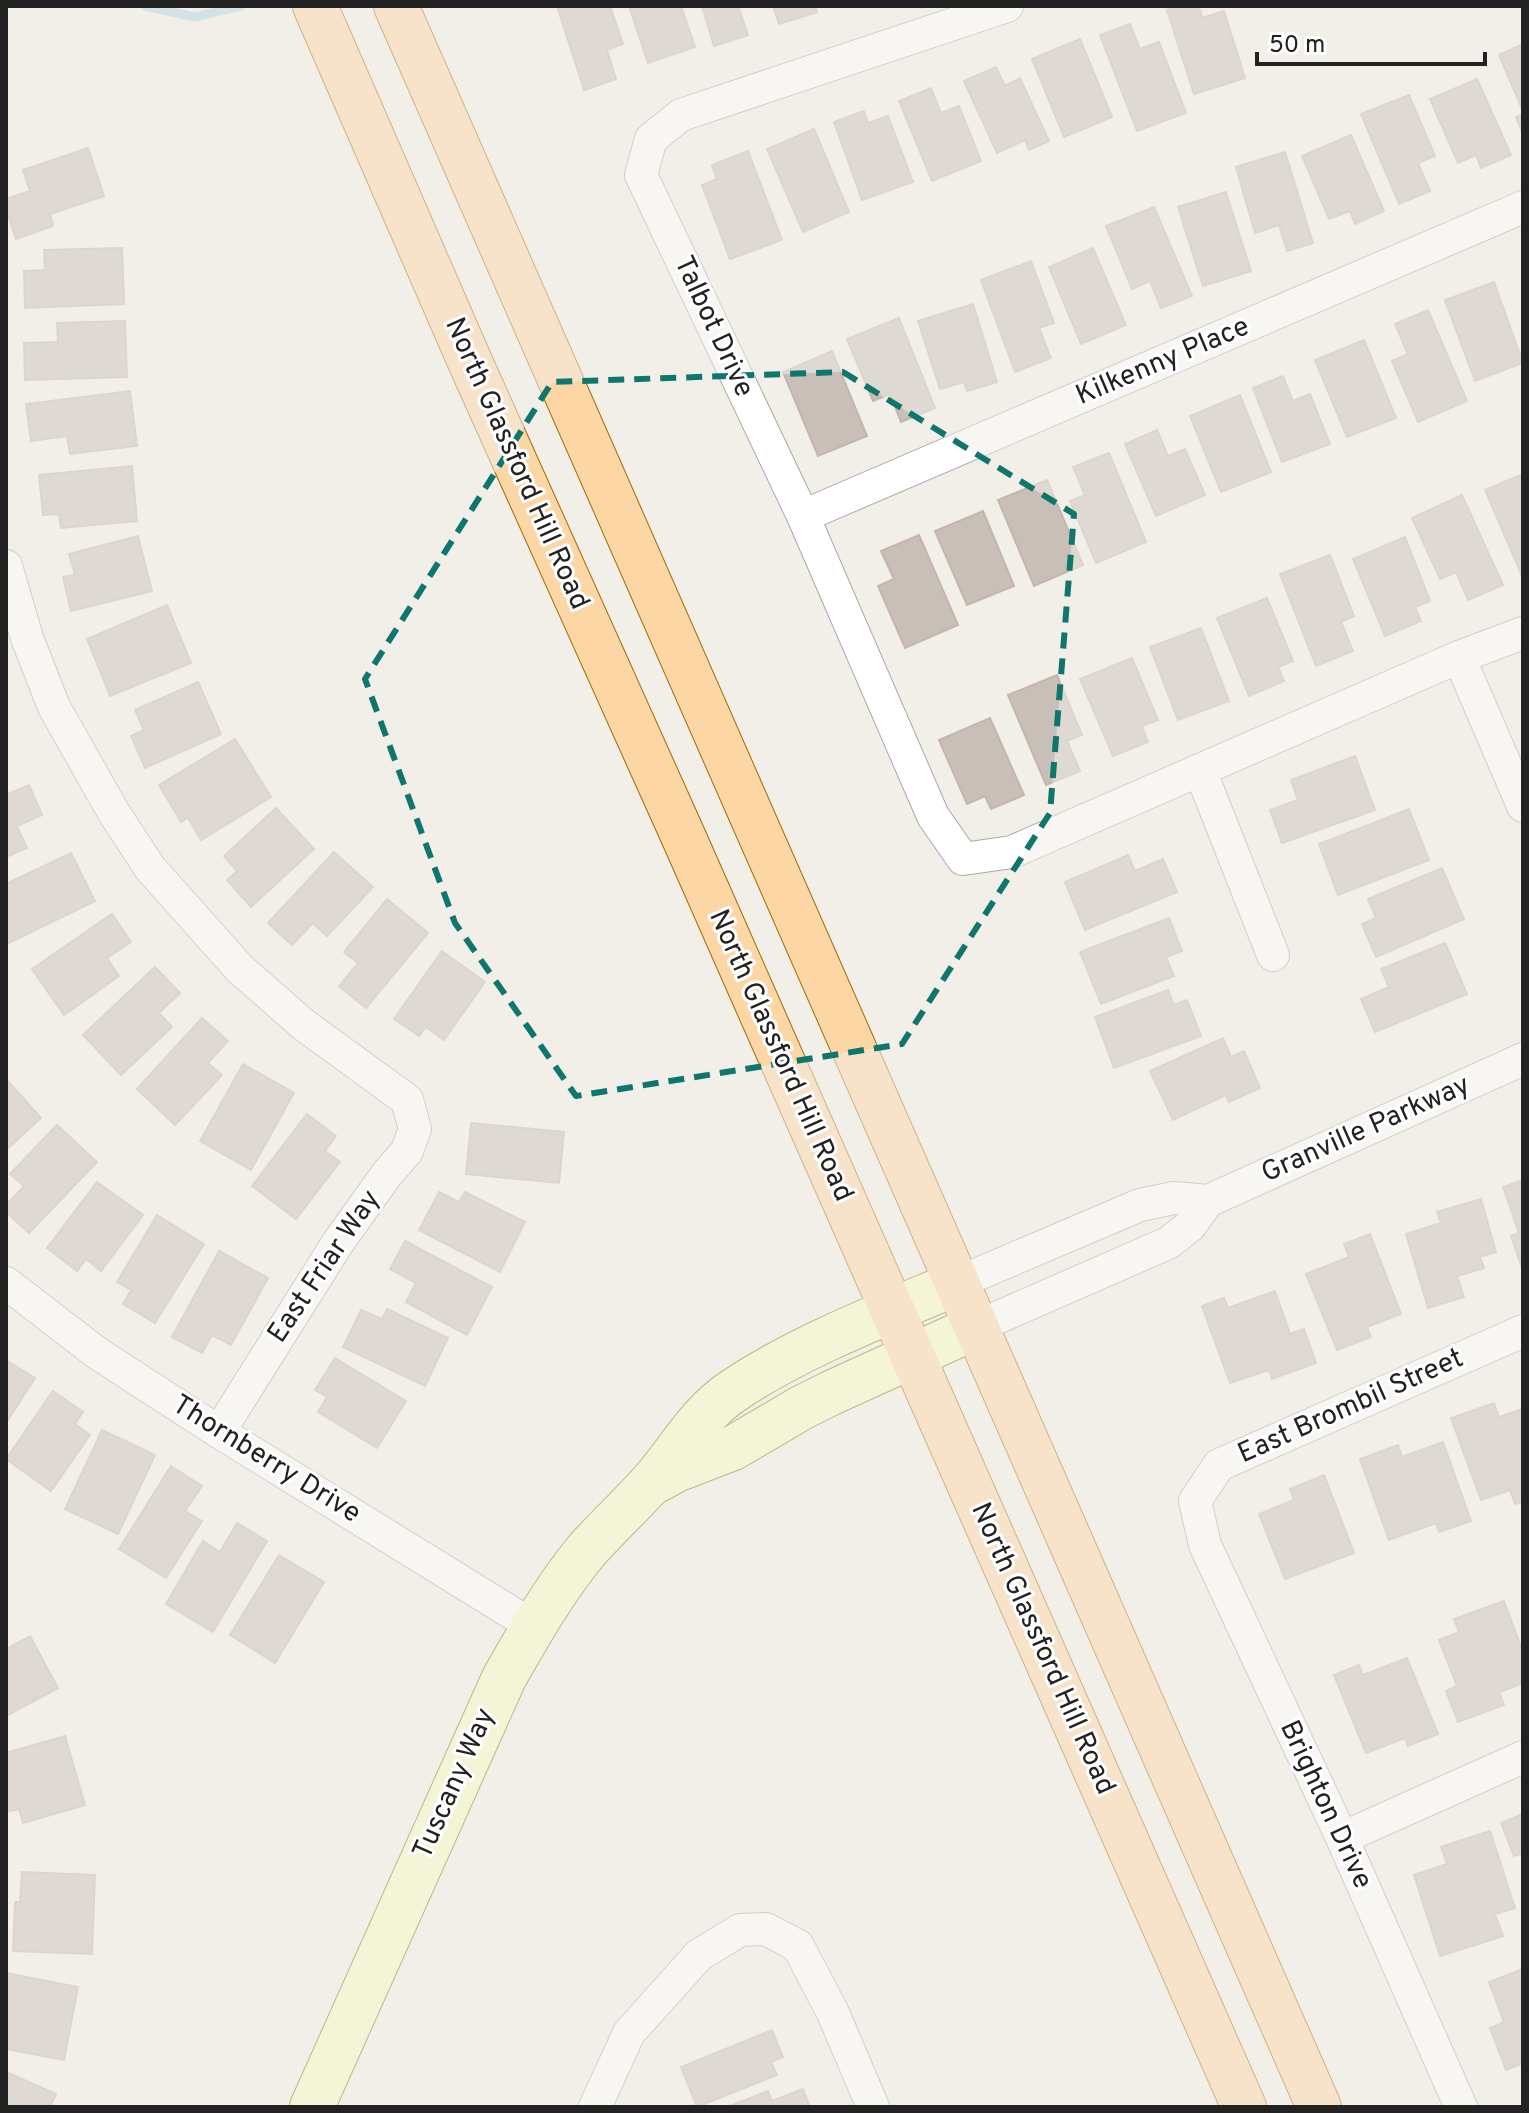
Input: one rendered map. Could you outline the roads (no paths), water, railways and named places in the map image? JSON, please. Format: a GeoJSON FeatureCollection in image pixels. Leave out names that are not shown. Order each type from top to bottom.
{"type":"FeatureCollection","features":[{"type":"Feature","properties":{"kind":"main road","name":"North Glassford Hill Road"},"geometry":{"type":"LineString","coordinates":[[315,6],[1244,2107]]}},
{"type":"Feature","properties":{"kind":"main road"},"geometry":{"type":"LineString","coordinates":[[396,6],[1319,2107]]}},
{"type":"Feature","properties":{"kind":"street","name":"Talbot Drive"},"geometry":{"type":"LineString","coordinates":[[1007,6],[681,115],[651,139],[641,175],[803,516],[933,816],[963,859],[1012,852],[1200,770]]}},
{"type":"Feature","properties":{"kind":"street","name":"Kilkenny Place"},"geometry":{"type":"LineString","coordinates":[[803,516],[1523,207]]}},
{"type":"Feature","properties":{"kind":"street","name":"East Friar Way"},"geometry":{"type":"LineString","coordinates":[[6,566],[27,638],[54,707],[114,813],[150,868],[250,979],[304,1025],[407,1100],[415,1129],[407,1151],[337,1244],[219,1432]]}},
{"type":"Feature","properties":{"kind":"street"},"geometry":{"type":"LineString","coordinates":[[1273,955],[1200,770],[1459,657],[1523,633]]}},
{"type":"Feature","properties":{"kind":"street"},"geometry":{"type":"LineString","coordinates":[[1459,657],[1523,806]]}},
{"type":"Feature","properties":{"kind":"street","name":"Granville Parkway"},"geometry":{"type":"LineString","coordinates":[[957,1283],[1140,1205],[1174,1198],[1208,1201],[1523,1059]]}},
{"type":"Feature","properties":{"kind":"street","name":"Granville Parkway"},"geometry":{"type":"LineString","coordinates":[[976,1327],[1168,1243],[1190,1226],[1208,1201]]}},
{"type":"Feature","properties":{"kind":"street","name":"Thornberry Drive"},"geometry":{"type":"LineString","coordinates":[[6,1283],[97,1353],[533,1626]]}},
{"type":"Feature","properties":{"kind":"street","name":"Tuscany Way"},"geometry":{"type":"LineString","coordinates":[[645,1490],[697,1423],[733,1391],[807,1350],[957,1283]]}},
{"type":"Feature","properties":{"kind":"street","name":"Tuscany Way"},"geometry":{"type":"LineString","coordinates":[[312,2107],[504,1678],[533,1626],[585,1553],[609,1525],[660,1478],[733,1448],[801,1408],[976,1327]]}},
{"type":"Feature","properties":{"kind":"street","name":"East Brombil Street"},"geometry":{"type":"LineString","coordinates":[[1195,1501],[1219,1465],[1523,1331]]}},
{"type":"Feature","properties":{"kind":"street","name":"Brighton Drive"},"geometry":{"type":"LineString","coordinates":[[1195,1501],[1205,1545],[1342,1838],[1461,2107]]}},
{"type":"Feature","properties":{"kind":"street"},"geometry":{"type":"LineString","coordinates":[[1342,1838],[1523,1757]]}},
{"type":"Feature","properties":{"kind":"street"},"geometry":{"type":"LineString","coordinates":[[595,2107],[629,2033],[699,1955],[740,1930],[766,1929],[798,1946],[833,2013],[873,2107]]}},
{"type":"Feature","properties":{"kind":"waterway"},"geometry":{"type":"LineString","coordinates":[[145,6],[195,17],[241,6]]}}]}
